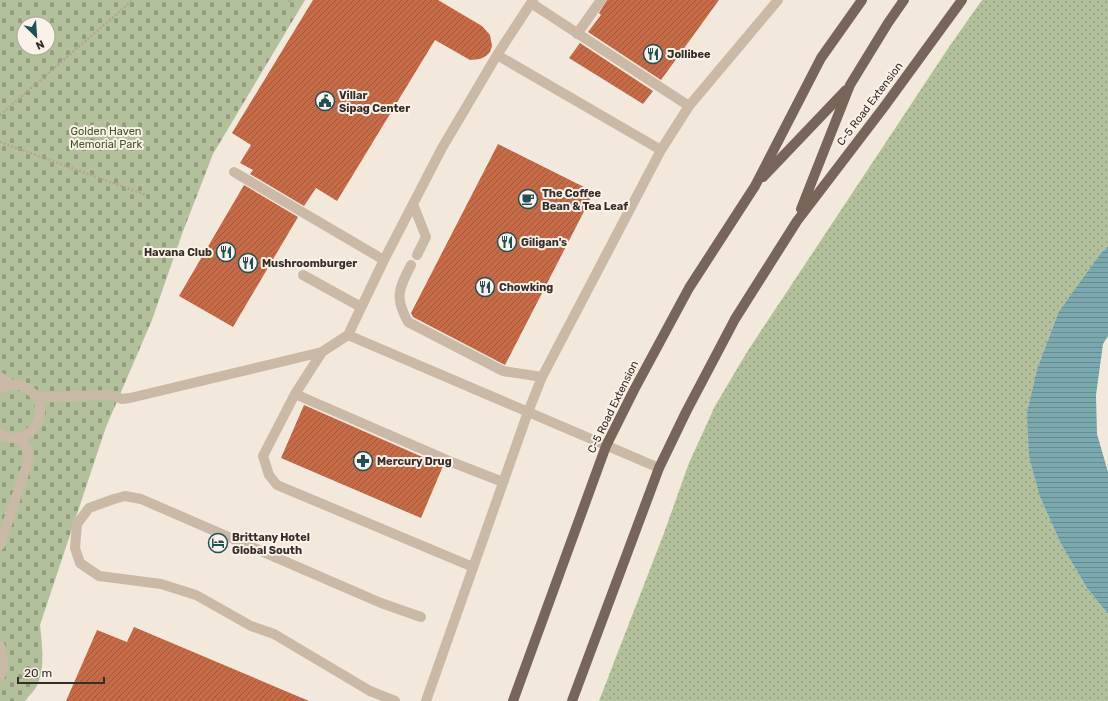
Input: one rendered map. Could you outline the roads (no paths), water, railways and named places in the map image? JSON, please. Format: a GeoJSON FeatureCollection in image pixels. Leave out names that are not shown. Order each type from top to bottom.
{"type":"FeatureCollection","features":[{"type":"Feature","properties":{"kind":"main road","name":"C-5 Road Extension"},"geometry":{"type":"LineString","coordinates":[[513,701],[606,446],[634,390],[689,288],[755,186],[821,58],[862,0]]}},
{"type":"Feature","properties":{"kind":"main road","name":"C-5 Road Extension"},"geometry":{"type":"LineString","coordinates":[[797,221],[850,85],[904,0]]}},
{"type":"Feature","properties":{"kind":"main road","name":"C-5 Road Extension"},"geometry":{"type":"LineString","coordinates":[[572,701],[659,468],[686,412],[735,319],[797,221],[884,107],[962,0]]}},
{"type":"Feature","properties":{"kind":"main road","name":"C-5 Road Extension"},"geometry":{"type":"LineString","coordinates":[[755,186],[850,85]]}},
{"type":"Feature","properties":{"kind":"lane"},"geometry":{"type":"LineString","coordinates":[[577,34],[601,0]]}},
{"type":"Feature","properties":{"kind":"lane"},"geometry":{"type":"LineString","coordinates":[[426,701],[528,412],[542,377],[661,150],[689,106],[778,0]]}},
{"type":"Feature","properties":{"kind":"lane"},"geometry":{"type":"LineString","coordinates":[[36,396],[111,395],[122,399],[130,398],[322,352],[348,335],[384,260],[442,148],[532,1],[577,34],[689,106]]}},
{"type":"Feature","properties":{"kind":"lane"},"geometry":{"type":"LineString","coordinates":[[498,55],[661,150]]}},
{"type":"Feature","properties":{"kind":"lane"},"geometry":{"type":"LineString","coordinates":[[234,172],[384,260]]}},
{"type":"Feature","properties":{"kind":"lane"},"geometry":{"type":"LineString","coordinates":[[413,204],[426,237],[417,255]]}},
{"type":"Feature","properties":{"kind":"lane"},"geometry":{"type":"LineString","coordinates":[[411,265],[400,287],[399,295],[402,312],[408,322],[502,371],[542,377]]}},
{"type":"Feature","properties":{"kind":"lane"},"geometry":{"type":"LineString","coordinates":[[303,275],[361,307]]}},
{"type":"Feature","properties":{"kind":"lane"},"geometry":{"type":"LineString","coordinates":[[348,335],[659,468]]}},
{"type":"Feature","properties":{"kind":"lane"},"geometry":{"type":"LineString","coordinates":[[322,352],[295,394],[264,456],[269,475],[277,485],[473,567]]}},
{"type":"Feature","properties":{"kind":"lane"},"geometry":{"type":"LineString","coordinates":[[0,377],[12,384],[29,390],[36,396],[40,404],[39,422],[27,435],[19,438],[10,438],[0,434]]}},
{"type":"Feature","properties":{"kind":"lane"},"geometry":{"type":"LineString","coordinates":[[0,389],[12,384]]}},
{"type":"Feature","properties":{"kind":"lane"},"geometry":{"type":"LineString","coordinates":[[295,394],[454,463],[503,482]]}},
{"type":"Feature","properties":{"kind":"lane"},"geometry":{"type":"LineString","coordinates":[[0,545],[29,459],[26,447],[19,438]]}},
{"type":"Feature","properties":{"kind":"lane"},"geometry":{"type":"LineString","coordinates":[[395,701],[370,691],[274,634],[251,626],[196,594],[160,584],[98,576],[80,563],[75,548],[77,524],[89,508],[125,496],[141,499],[381,603],[421,617]]}},
{"type":"Feature","properties":{"kind":"lane"},"geometry":{"type":"LineString","coordinates":[[0,646],[3,657],[2,672],[0,676]]}},
{"type":"Feature","properties":{"kind":"water"},"geometry":{"type":"Polygon","coordinates":[[[1108,246],[1108,336],[1103,344],[1096,395],[1097,434],[1108,472],[1108,614],[1087,588],[1061,544],[1040,497],[1029,456],[1027,412],[1037,369],[1059,311],[1100,254],[1108,246]]]}},
{"type":"Feature","properties":{"kind":"place","name":"Jollibee"},"geometry":{"type":"Point","coordinates":[653,54]}},
{"type":"Feature","properties":{"kind":"place","name":"Villar Sipag Center"},"geometry":{"type":"Point","coordinates":[325,101]}},
{"type":"Feature","properties":{"kind":"place","name":"The Coffee Bean & Tea Leaf"},"geometry":{"type":"Point","coordinates":[528,199]}},
{"type":"Feature","properties":{"kind":"place","name":"Giligan's"},"geometry":{"type":"Point","coordinates":[507,242]}},
{"type":"Feature","properties":{"kind":"place","name":"Havana Club"},"geometry":{"type":"Point","coordinates":[226,252]}},
{"type":"Feature","properties":{"kind":"place","name":"Mushroomburger"},"geometry":{"type":"Point","coordinates":[248,263]}},
{"type":"Feature","properties":{"kind":"place","name":"Chowking"},"geometry":{"type":"Point","coordinates":[485,287]}},
{"type":"Feature","properties":{"kind":"place","name":"Mercury Drug"},"geometry":{"type":"Point","coordinates":[363,461]}},
{"type":"Feature","properties":{"kind":"place","name":"Brittany Hotel Global South"},"geometry":{"type":"Point","coordinates":[218,543]}},
{"type":"Feature","properties":{"kind":"park label","name":"Golden Haven Memorial Park"},"geometry":{"type":"Point","coordinates":[106,137]}}]}
